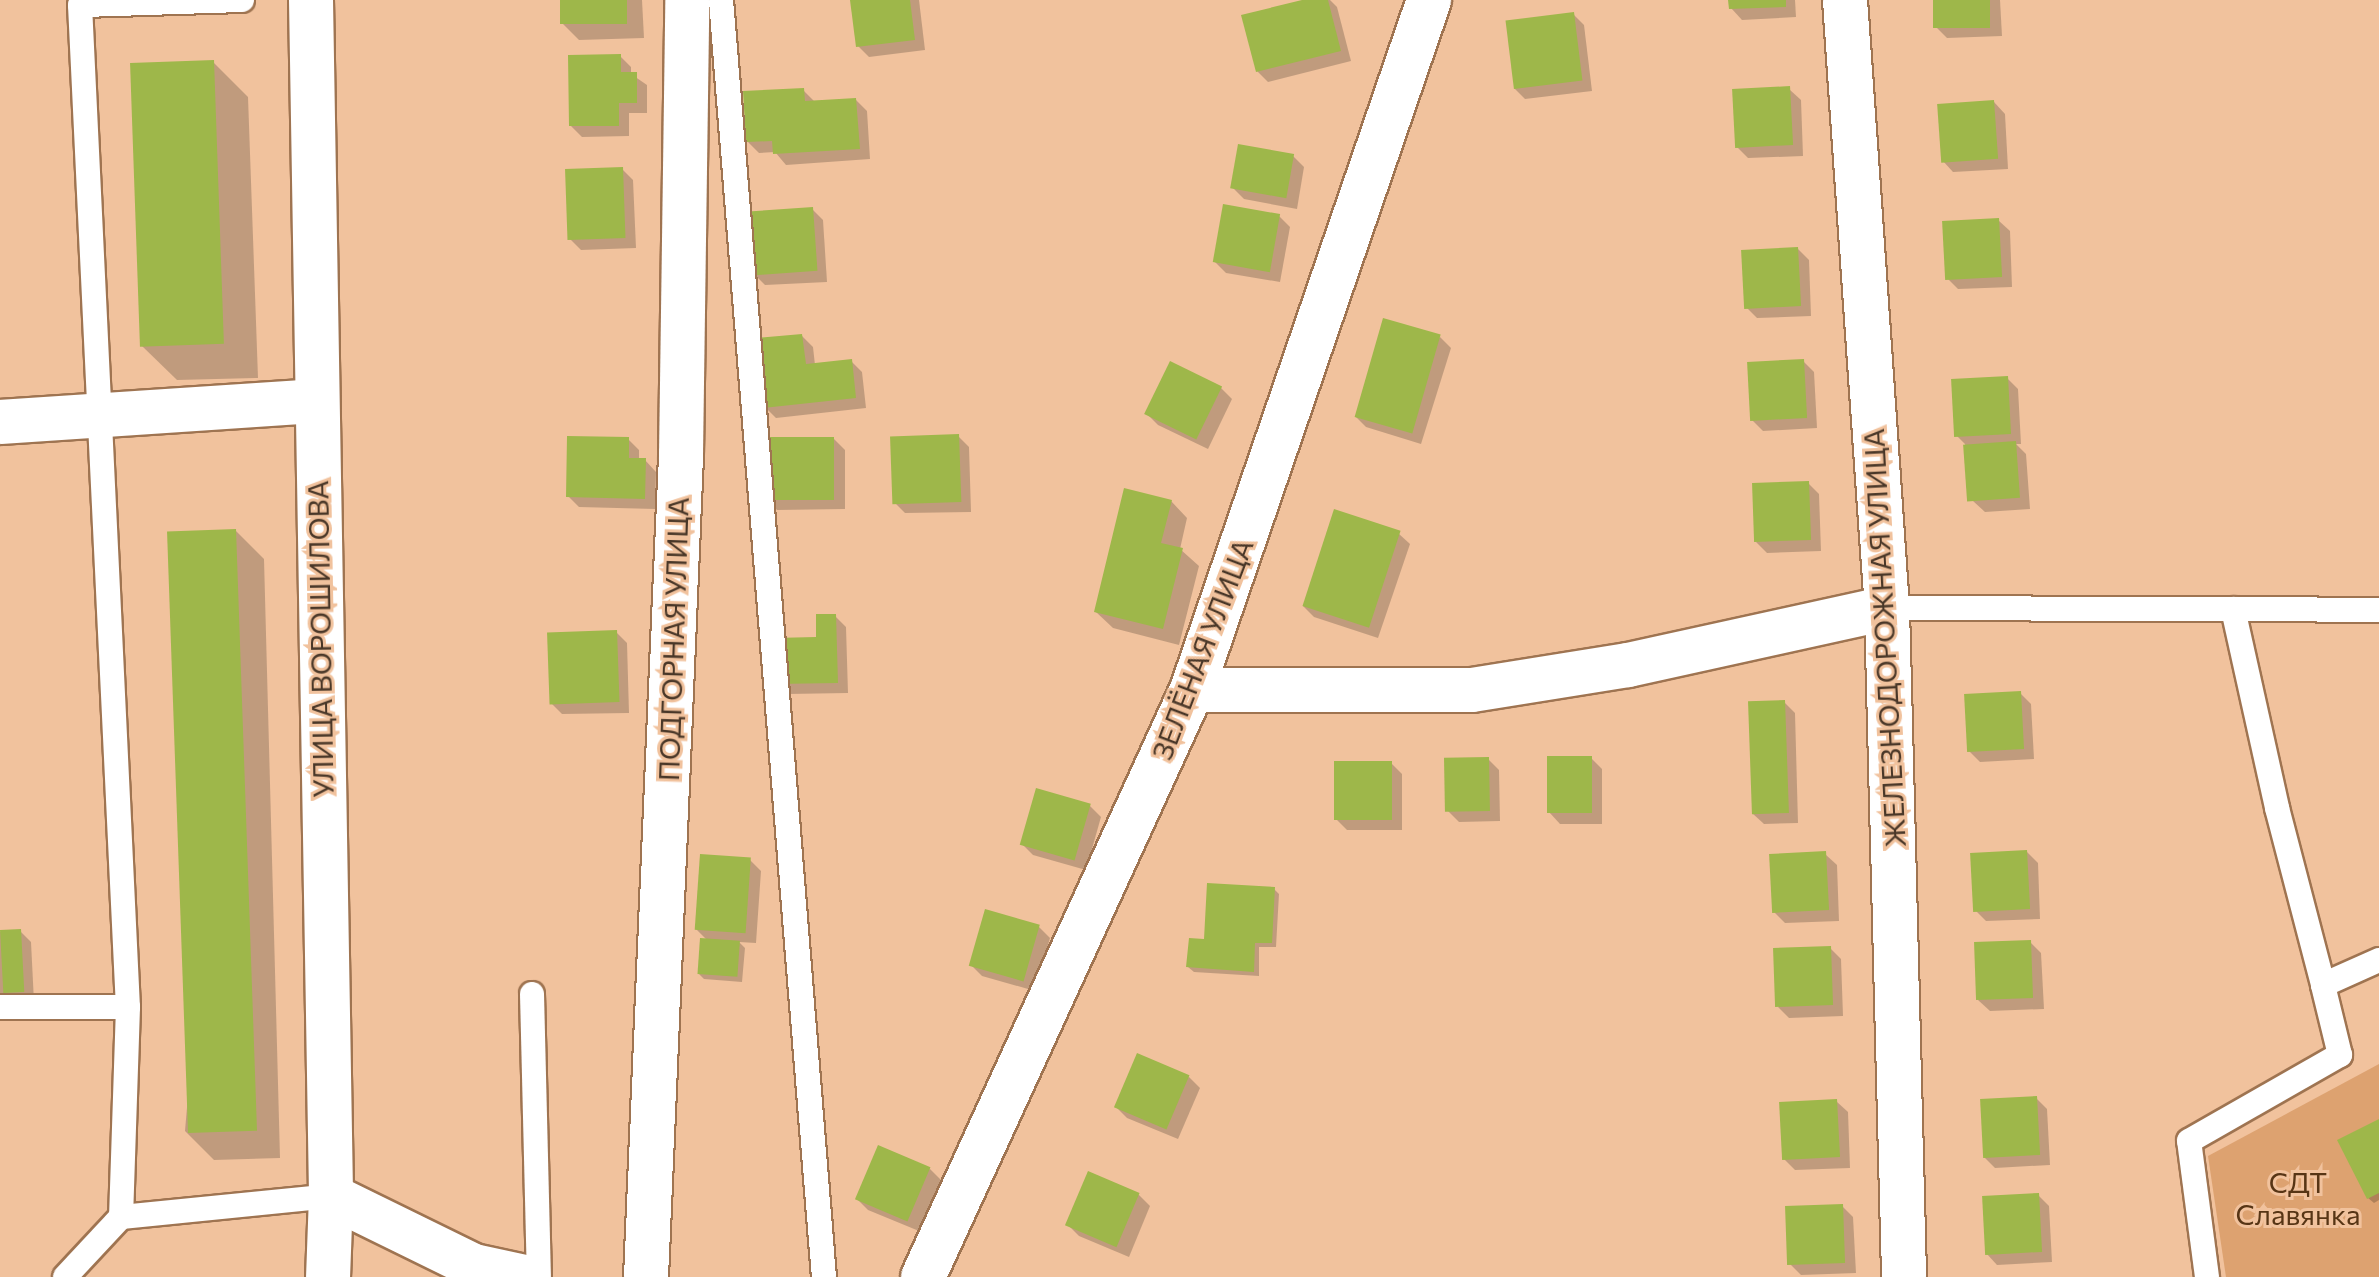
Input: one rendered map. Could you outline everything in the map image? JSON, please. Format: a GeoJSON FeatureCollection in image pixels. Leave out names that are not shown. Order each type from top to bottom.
{"type":"FeatureCollection","features":[{"type":"Feature","properties":{"kind":"street","name":"УЛИЦА ВОРОШИЛОВА"},"geometry":{"type":"LineString","coordinates":[[311,0],[315,401],[331,1196],[328,1277]]}},
{"type":"Feature","properties":{"kind":"street","name":"ПОДГОРНАЯ УЛИЦА"},"geometry":{"type":"LineString","coordinates":[[646,1277],[681,455],[687,0]]}},
{"type":"Feature","properties":{"kind":"street","name":"ЗЕЛЁНАЯ УЛИЦА"},"geometry":{"type":"LineString","coordinates":[[923,1277],[1192,690],[1429,0]]}},
{"type":"Feature","properties":{"kind":"street","name":"ЖЕЛЕЗНОДОРОЖНАЯ УЛИЦА"},"geometry":{"type":"LineString","coordinates":[[1845,0],[1887,608],[1904,1277]]}},
{"type":"Feature","properties":{"kind":"street"},"geometry":{"type":"LineString","coordinates":[[0,422],[315,401]]}},
{"type":"Feature","properties":{"kind":"street"},"geometry":{"type":"LineString","coordinates":[[1192,690],[1472,690],[1628,665],[1887,608]]}},
{"type":"Feature","properties":{"kind":"street"},"geometry":{"type":"LineString","coordinates":[[331,1196],[474,1266],[525,1277]]}},
{"type":"Feature","properties":{"kind":"lane"},"geometry":{"type":"LineString","coordinates":[[65,1277],[121,1217],[128,1007],[102,414],[80,5],[242,0]]}},
{"type":"Feature","properties":{"kind":"lane"},"geometry":{"type":"LineString","coordinates":[[721,0],[824,1277]]}},
{"type":"Feature","properties":{"kind":"lane"},"geometry":{"type":"LineString","coordinates":[[1887,608],[2379,610]]}},
{"type":"Feature","properties":{"kind":"lane"},"geometry":{"type":"LineString","coordinates":[[2207,1277],[2189,1141],[2340,1055],[2277,808],[2233,609]]}},
{"type":"Feature","properties":{"kind":"lane"},"geometry":{"type":"LineString","coordinates":[[2323,985],[2379,960]]}},
{"type":"Feature","properties":{"kind":"lane"},"geometry":{"type":"LineString","coordinates":[[532,994],[539,1277]]}},
{"type":"Feature","properties":{"kind":"lane"},"geometry":{"type":"LineString","coordinates":[[0,1007],[128,1007]]}},
{"type":"Feature","properties":{"kind":"lane"},"geometry":{"type":"LineString","coordinates":[[121,1217],[331,1196]]}},
{"type":"Feature","properties":{"kind":"green space","name":"СДТ Славянка"},"geometry":{"type":"Polygon","coordinates":[[[2379,1064],[2379,1277],[2226,1277],[2208,1156],[2379,1064]]]}},
{"type":"Feature","properties":{"kind":"building"},"geometry":{"type":"Polygon","coordinates":[[[560,0],[627,0],[627,24],[560,24],[560,0]]]}},
{"type":"Feature","properties":{"kind":"building"},"geometry":{"type":"Polygon","coordinates":[[[850,0],[910,0],[915,40],[856,47],[850,0]]]}},
{"type":"Feature","properties":{"kind":"building"},"geometry":{"type":"Polygon","coordinates":[[[1302,0],[1328,0],[1341,51],[1256,72],[1241,15],[1302,0]]]}},
{"type":"Feature","properties":{"kind":"building"},"geometry":{"type":"Polygon","coordinates":[[[1728,0],[1786,0],[1786,7],[1729,9],[1728,0]]]}},
{"type":"Feature","properties":{"kind":"building"},"geometry":{"type":"Polygon","coordinates":[[[1933,0],[1990,0],[1990,28],[1933,28],[1933,0]]]}},
{"type":"Feature","properties":{"kind":"building"},"geometry":{"type":"Polygon","coordinates":[[[1574,12],[1582,80],[1514,89],[1506,20],[1574,12]]]}},
{"type":"Feature","properties":{"kind":"building"},"geometry":{"type":"Polygon","coordinates":[[[621,54],[621,72],[637,72],[637,103],[619,103],[619,126],[569,126],[568,55],[621,54]]]}},
{"type":"Feature","properties":{"kind":"building"},"geometry":{"type":"Polygon","coordinates":[[[214,60],[224,344],[140,347],[130,63],[214,60]]]}},
{"type":"Feature","properties":{"kind":"building"},"geometry":{"type":"Polygon","coordinates":[[[1790,86],[1793,145],[1735,148],[1732,89],[1790,86]]]}},
{"type":"Feature","properties":{"kind":"building"},"geometry":{"type":"Polygon","coordinates":[[[804,88],[805,101],[856,98],[860,149],[773,154],[772,141],[746,142],[743,91],[804,88]]]}},
{"type":"Feature","properties":{"kind":"building"},"geometry":{"type":"Polygon","coordinates":[[[1994,100],[1998,159],[1941,163],[1937,104],[1994,100]]]}},
{"type":"Feature","properties":{"kind":"building"},"geometry":{"type":"Polygon","coordinates":[[[1238,144],[1294,154],[1286,198],[1230,188],[1238,144]]]}},
{"type":"Feature","properties":{"kind":"building"},"geometry":{"type":"Polygon","coordinates":[[[623,167],[625,238],[568,240],[565,169],[623,167]]]}},
{"type":"Feature","properties":{"kind":"building"},"geometry":{"type":"Polygon","coordinates":[[[1223,204],[1280,214],[1270,272],[1213,262],[1223,204]]]}},
{"type":"Feature","properties":{"kind":"building"},"geometry":{"type":"Polygon","coordinates":[[[813,207],[817,271],[753,275],[748,212],[813,207]]]}},
{"type":"Feature","properties":{"kind":"building"},"geometry":{"type":"Polygon","coordinates":[[[1999,218],[2002,277],[1945,280],[1942,221],[1999,218]]]}},
{"type":"Feature","properties":{"kind":"building"},"geometry":{"type":"Polygon","coordinates":[[[1798,247],[1801,306],[1744,309],[1741,250],[1798,247]]]}},
{"type":"Feature","properties":{"kind":"building"},"geometry":{"type":"Polygon","coordinates":[[[1383,318],[1441,335],[1412,434],[1355,417],[1383,318]]]}},
{"type":"Feature","properties":{"kind":"building"},"geometry":{"type":"Polygon","coordinates":[[[802,334],[806,364],[852,359],[856,398],[763,408],[756,338],[802,334]]]}},
{"type":"Feature","properties":{"kind":"building"},"geometry":{"type":"Polygon","coordinates":[[[1804,359],[1807,418],[1750,421],[1747,362],[1804,359]]]}},
{"type":"Feature","properties":{"kind":"building"},"geometry":{"type":"Polygon","coordinates":[[[1170,361],[1222,386],[1196,439],[1144,414],[1170,361]]]}},
{"type":"Feature","properties":{"kind":"building"},"geometry":{"type":"Polygon","coordinates":[[[2008,376],[2011,434],[1954,437],[1951,379],[2008,376]]]}},
{"type":"Feature","properties":{"kind":"building"},"geometry":{"type":"Polygon","coordinates":[[[959,434],[961,502],[892,504],[890,436],[959,434]]]}},
{"type":"Feature","properties":{"kind":"building"},"geometry":{"type":"Polygon","coordinates":[[[567,436],[629,437],[629,458],[646,458],[645,499],[566,497],[567,436]]]}},
{"type":"Feature","properties":{"kind":"building"},"geometry":{"type":"Polygon","coordinates":[[[763,437],[834,437],[834,500],[763,500],[763,437]]]}},
{"type":"Feature","properties":{"kind":"building"},"geometry":{"type":"Polygon","coordinates":[[[2016,441],[2020,498],[1967,502],[1963,445],[2016,441]]]}},
{"type":"Feature","properties":{"kind":"building"},"geometry":{"type":"Polygon","coordinates":[[[1809,481],[1811,540],[1754,542],[1752,483],[1809,481]]]}},
{"type":"Feature","properties":{"kind":"building"},"geometry":{"type":"Polygon","coordinates":[[[1124,488],[1172,500],[1161,543],[1183,548],[1163,629],[1094,612],[1124,488]]]}},
{"type":"Feature","properties":{"kind":"building"},"geometry":{"type":"Polygon","coordinates":[[[1334,509],[1401,531],[1369,628],[1302,606],[1334,509]]]}},
{"type":"Feature","properties":{"kind":"building"},"geometry":{"type":"Polygon","coordinates":[[[236,529],[257,1131],[188,1133],[167,531],[236,529]]]}},
{"type":"Feature","properties":{"kind":"building"},"geometry":{"type":"Polygon","coordinates":[[[816,614],[836,614],[838,683],[774,684],[774,638],[816,637],[816,614]]]}},
{"type":"Feature","properties":{"kind":"building"},"geometry":{"type":"Polygon","coordinates":[[[617,630],[620,702],[550,704],[547,632],[617,630]]]}},
{"type":"Feature","properties":{"kind":"building"},"geometry":{"type":"Polygon","coordinates":[[[2021,691],[2024,749],[1967,752],[1964,694],[2021,691]]]}},
{"type":"Feature","properties":{"kind":"building"},"geometry":{"type":"Polygon","coordinates":[[[1785,700],[1789,813],[1752,814],[1748,701],[1785,700]]]}},
{"type":"Feature","properties":{"kind":"building"},"geometry":{"type":"Polygon","coordinates":[[[1547,756],[1592,756],[1592,813],[1547,813],[1547,756]]]}},
{"type":"Feature","properties":{"kind":"building"},"geometry":{"type":"Polygon","coordinates":[[[1489,757],[1490,811],[1445,812],[1444,758],[1489,757]]]}},
{"type":"Feature","properties":{"kind":"building"},"geometry":{"type":"Polygon","coordinates":[[[1334,761],[1392,761],[1392,820],[1334,820],[1334,761]]]}},
{"type":"Feature","properties":{"kind":"building"},"geometry":{"type":"Polygon","coordinates":[[[1036,788],[1091,804],[1075,860],[1020,845],[1036,788]]]}},
{"type":"Feature","properties":{"kind":"building"},"geometry":{"type":"Polygon","coordinates":[[[2027,850],[2030,909],[1973,912],[1970,853],[2027,850]]]}},
{"type":"Feature","properties":{"kind":"building"},"geometry":{"type":"Polygon","coordinates":[[[1826,851],[1829,910],[1772,913],[1769,854],[1826,851]]]}},
{"type":"Feature","properties":{"kind":"building"},"geometry":{"type":"Polygon","coordinates":[[[700,854],[751,858],[746,933],[695,930],[700,854]]]}},
{"type":"Feature","properties":{"kind":"building"},"geometry":{"type":"Polygon","coordinates":[[[1207,883],[1275,887],[1272,943],[1255,943],[1254,972],[1186,967],[1189,938],[1204,939],[1207,883]]]}},
{"type":"Feature","properties":{"kind":"building"},"geometry":{"type":"Polygon","coordinates":[[[985,909],[1040,925],[1024,981],[969,966],[985,909]]]}},
{"type":"Feature","properties":{"kind":"building"},"geometry":{"type":"Polygon","coordinates":[[[21,929],[24,992],[3,993],[0,930],[21,929]]]}},
{"type":"Feature","properties":{"kind":"building"},"geometry":{"type":"Polygon","coordinates":[[[700,938],[740,941],[737,977],[697,974],[700,938]]]}},
{"type":"Feature","properties":{"kind":"building"},"geometry":{"type":"Polygon","coordinates":[[[2031,940],[2033,998],[1976,1000],[1974,942],[2031,940]]]}},
{"type":"Feature","properties":{"kind":"building"},"geometry":{"type":"Polygon","coordinates":[[[1831,946],[1833,1005],[1775,1007],[1773,948],[1831,946]]]}},
{"type":"Feature","properties":{"kind":"building"},"geometry":{"type":"Polygon","coordinates":[[[1137,1053],[1189,1075],[1166,1130],[1114,1107],[1137,1053]]]}},
{"type":"Feature","properties":{"kind":"building"},"geometry":{"type":"Polygon","coordinates":[[[2037,1096],[2040,1155],[1983,1158],[1980,1099],[2037,1096]]]}},
{"type":"Feature","properties":{"kind":"building"},"geometry":{"type":"Polygon","coordinates":[[[1837,1099],[1840,1157],[1782,1160],[1779,1102],[1837,1099]]]}},
{"type":"Feature","properties":{"kind":"building"},"geometry":{"type":"Polygon","coordinates":[[[2379,1119],[2379,1193],[2367,1199],[2337,1140],[2379,1119]]]}},
{"type":"Feature","properties":{"kind":"building"},"geometry":{"type":"Polygon","coordinates":[[[878,1145],[930,1167],[907,1222],[855,1199],[878,1145]]]}},
{"type":"Feature","properties":{"kind":"building"},"geometry":{"type":"Polygon","coordinates":[[[1088,1171],[1140,1193],[1116,1247],[1065,1225],[1088,1171]]]}},
{"type":"Feature","properties":{"kind":"building"},"geometry":{"type":"Polygon","coordinates":[[[2039,1193],[2042,1252],[1985,1255],[1982,1196],[2039,1193]]]}},
{"type":"Feature","properties":{"kind":"building"},"geometry":{"type":"Polygon","coordinates":[[[1843,1204],[1845,1263],[1787,1265],[1785,1206],[1843,1204]]]}}]}
